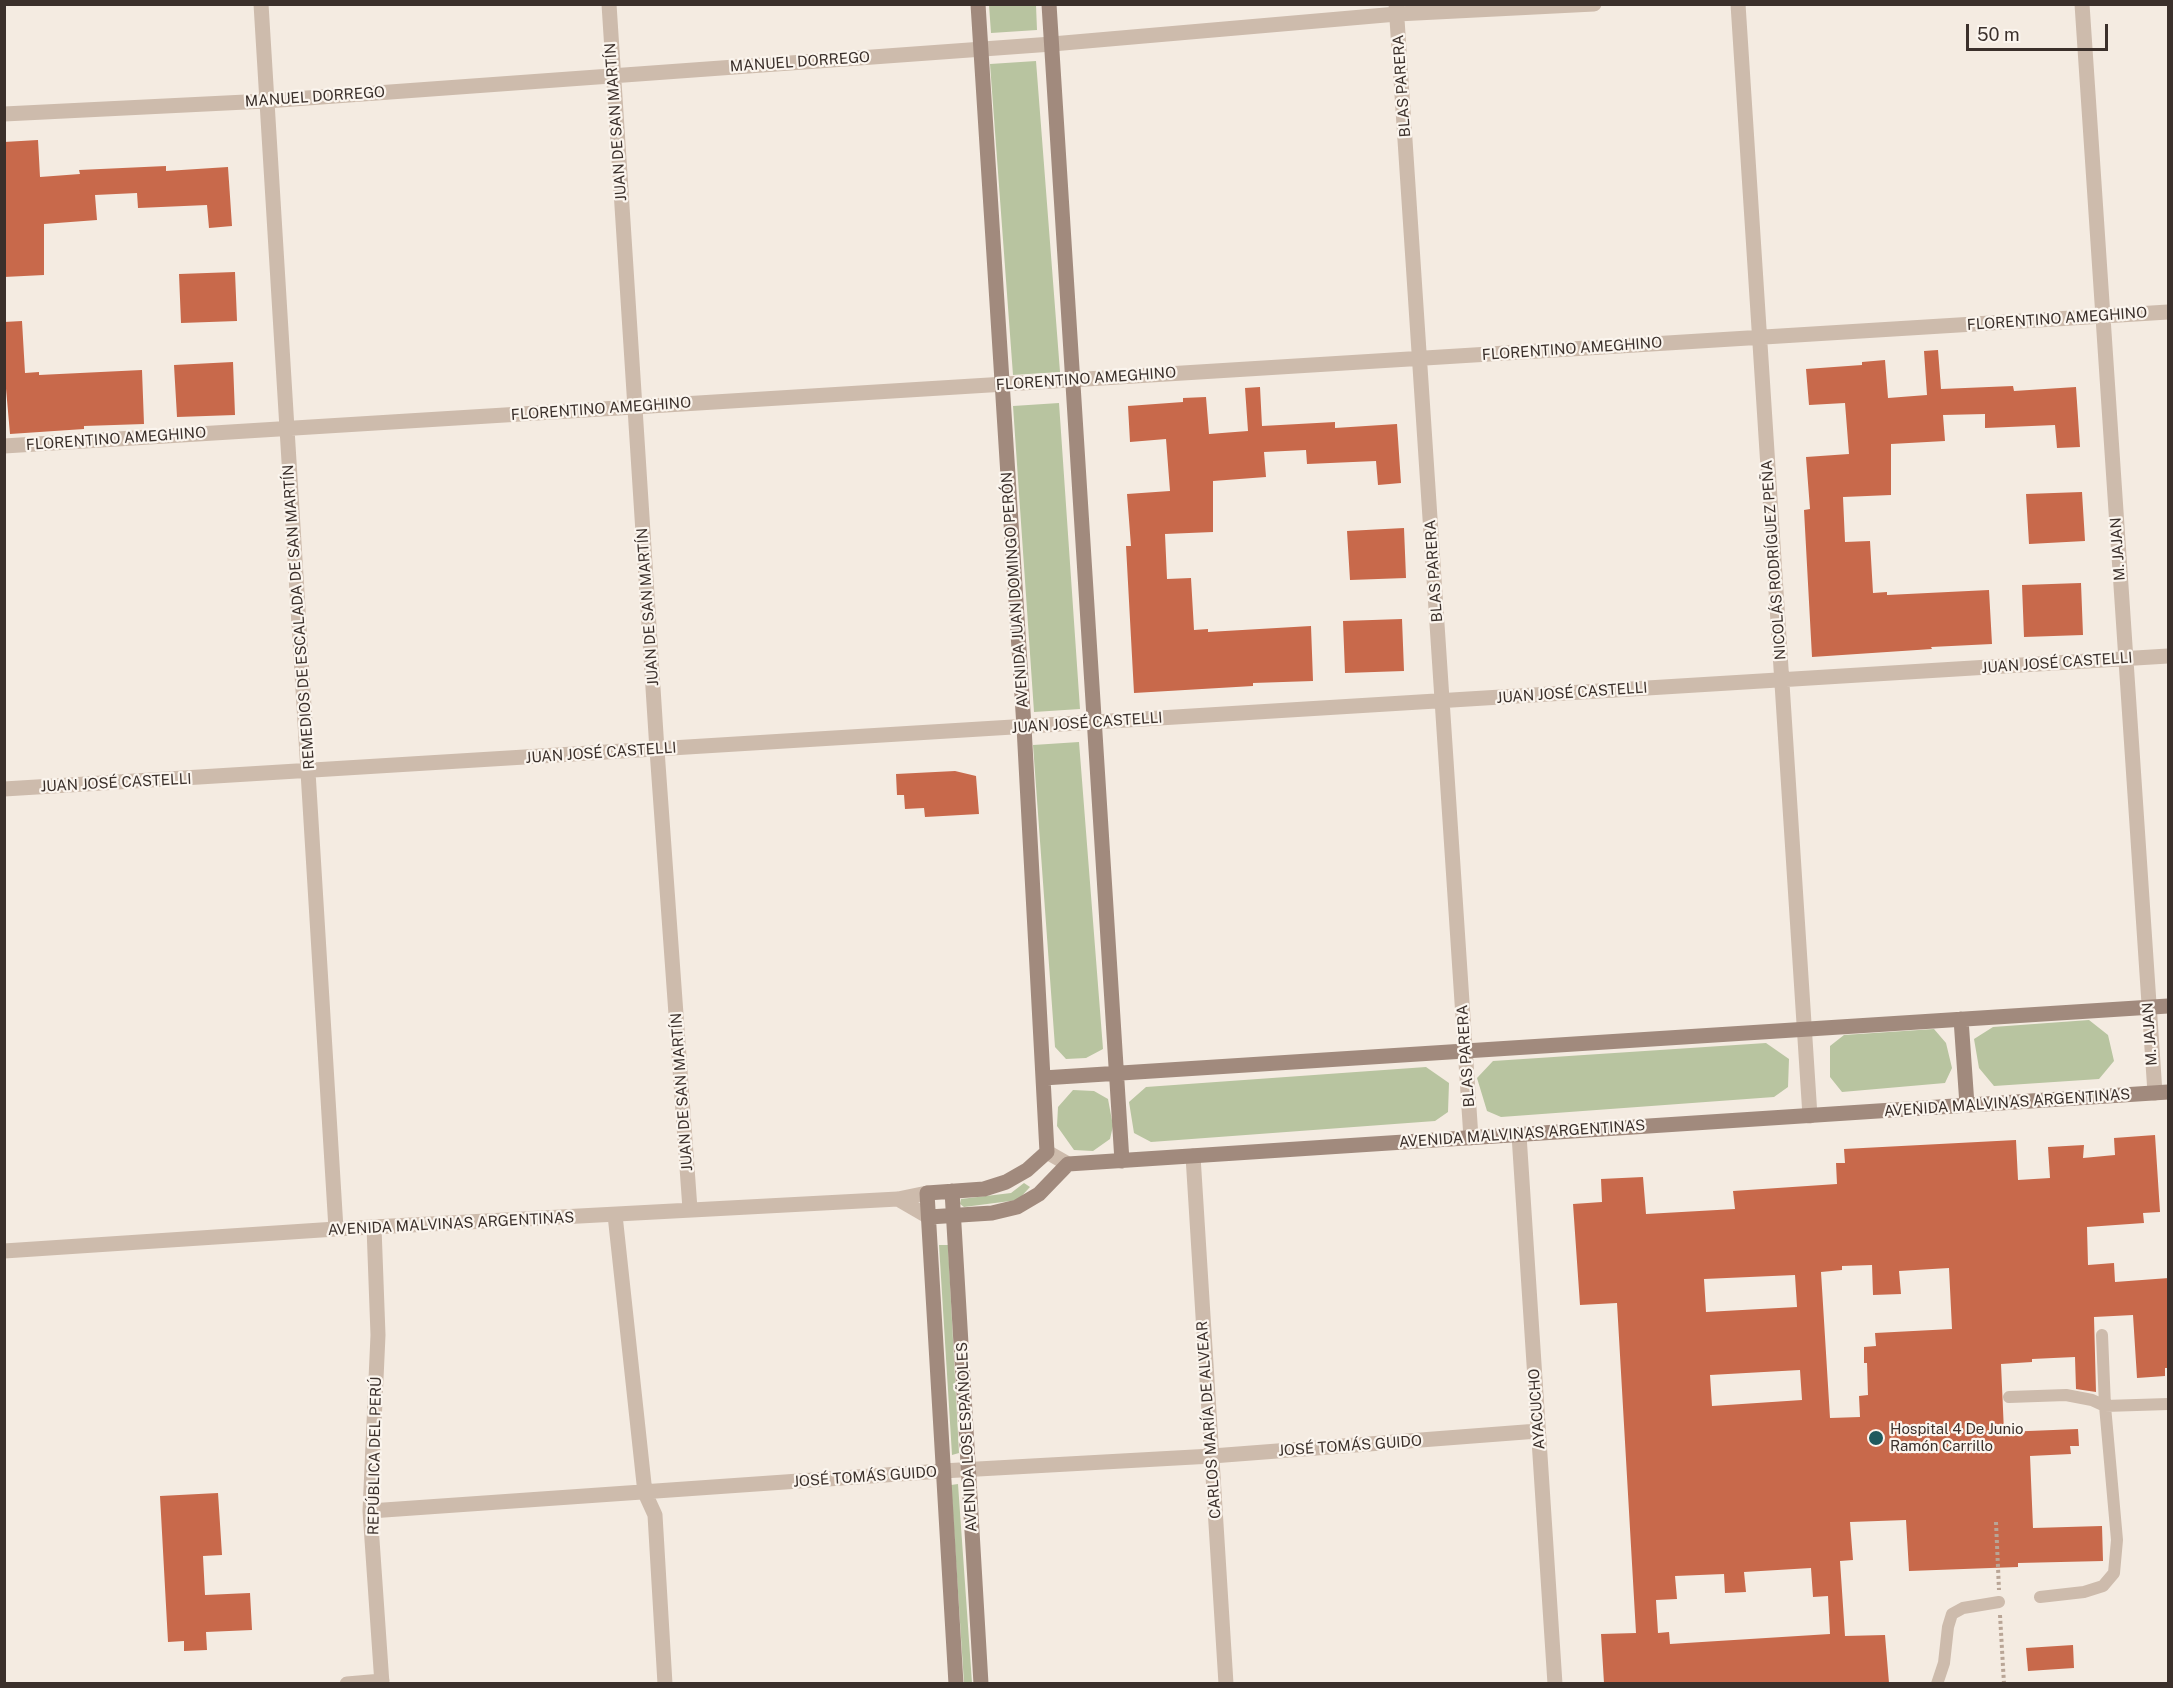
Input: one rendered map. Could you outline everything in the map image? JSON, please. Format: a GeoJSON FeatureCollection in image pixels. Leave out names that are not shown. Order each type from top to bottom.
{"type":"FeatureCollection","features":[{"type":"Feature","properties":{"kind":"main road","name":"AVENIDA JUAN DOMINGO PERÓN"},"geometry":{"type":"LineString","coordinates":[[978,4],[1024,727],[1047,1152]]}},
{"type":"Feature","properties":{"kind":"main road"},"geometry":{"type":"LineString","coordinates":[[1049,4],[1122,1161]]}},
{"type":"Feature","properties":{"kind":"main road"},"geometry":{"type":"LineString","coordinates":[[1044,1078],[2169,1006]]}},
{"type":"Feature","properties":{"kind":"main road"},"geometry":{"type":"LineString","coordinates":[[1961,1019],[1967,1105]]}},
{"type":"Feature","properties":{"kind":"main road","name":"AVENIDA MALVINAS ARGENTINAS"},"geometry":{"type":"LineString","coordinates":[[1068,1164],[2162,1093]]}},
{"type":"Feature","properties":{"kind":"main road","name":"AVENIDA MALVINAS ARGENTINAS"},"geometry":{"type":"LineString","coordinates":[[927,1193],[984,1189],[1006,1182],[1027,1170],[1047,1152]]}},
{"type":"Feature","properties":{"kind":"main road"},"geometry":{"type":"LineString","coordinates":[[929,1217],[992,1214],[1017,1207],[1039,1194],[1068,1164]]}},
{"type":"Feature","properties":{"kind":"main road","name":"AVENIDA LOS ESPAÑOLES"},"geometry":{"type":"LineString","coordinates":[[952,1191],[981,1683]]}},
{"type":"Feature","properties":{"kind":"main road","name":"AVENIDA LOS ESPAÑOLES"},"geometry":{"type":"LineString","coordinates":[[927,1193],[956,1683]]}},
{"type":"Feature","properties":{"kind":"street","name":"REMEDIOS DE ESCALADA DE SAN MARTÍN"},"geometry":{"type":"LineString","coordinates":[[261,4],[336,1229]]}},
{"type":"Feature","properties":{"kind":"street","name":"JUAN DE SAN MARTÍN"},"geometry":{"type":"LineString","coordinates":[[609,4],[657,750],[690,1209]]}},
{"type":"Feature","properties":{"kind":"street","name":"MANUEL DORREGO"},"geometry":{"type":"LineString","coordinates":[[4,114],[266,101],[1052,44],[1397,9],[1594,4]]}},
{"type":"Feature","properties":{"kind":"street","name":"NICOLÁS RODRÍGUEZ PEÑA"},"geometry":{"type":"LineString","coordinates":[[1738,4],[1810,1116]]}},
{"type":"Feature","properties":{"kind":"street","name":"M. JAJAN"},"geometry":{"type":"LineString","coordinates":[[2082,4],[2148,1007],[2162,1093]]}},
{"type":"Feature","properties":{"kind":"street","name":"BLAS PARERA"},"geometry":{"type":"LineString","coordinates":[[1397,9],[1471,1138]]}},
{"type":"Feature","properties":{"kind":"street","name":"FLORENTINO AMEGHINO"},"geometry":{"type":"LineString","coordinates":[[4,446],[2169,312]]}},
{"type":"Feature","properties":{"kind":"street","name":"JUAN JOSÉ CASTELLI"},"geometry":{"type":"LineString","coordinates":[[4,789],[2169,656]]}},
{"type":"Feature","properties":{"kind":"street","name":"AYACUCHO"},"geometry":{"type":"LineString","coordinates":[[1519,1135],[1555,1683]]}},
{"type":"Feature","properties":{"kind":"street"},"geometry":{"type":"LineString","coordinates":[[1047,1152],[1068,1164]]}},
{"type":"Feature","properties":{"kind":"street","name":"CARLOS MARÍA DE ALVEAR"},"geometry":{"type":"LineString","coordinates":[[1193,1156],[1226,1683]]}},
{"type":"Feature","properties":{"kind":"street","name":"AVENIDA MALVINAS ARGENTINAS"},"geometry":{"type":"LineString","coordinates":[[4,1251],[336,1229],[898,1199],[927,1193]]}},
{"type":"Feature","properties":{"kind":"street"},"geometry":{"type":"LineString","coordinates":[[898,1199],[929,1217]]}},
{"type":"Feature","properties":{"kind":"street"},"geometry":{"type":"LineString","coordinates":[[615,1215],[645,1493],[656,1515],[665,1683]]}},
{"type":"Feature","properties":{"kind":"street","name":"REPÚBLICA DEL PERÚ"},"geometry":{"type":"LineString","coordinates":[[375,1227],[378,1335],[370,1511],[382,1682]]}},
{"type":"Feature","properties":{"kind":"street","name":"JOSÉ TOMÁS GUIDO"},"geometry":{"type":"LineString","coordinates":[[370,1511],[942,1471],[1212,1456],[1538,1431]]}},
{"type":"Feature","properties":{"kind":"street"},"geometry":{"type":"LineString","coordinates":[[347,1683],[382,1682]]}},
{"type":"Feature","properties":{"kind":"lane"},"geometry":{"type":"LineString","coordinates":[[2040,1597],[2084,1592],[2103,1586],[2114,1573],[2117,1540],[2105,1406],[2102,1335]]}},
{"type":"Feature","properties":{"kind":"lane"},"geometry":{"type":"LineString","coordinates":[[2009,1397],[2066,1395],[2092,1400],[2105,1406],[2169,1404]]}},
{"type":"Feature","properties":{"kind":"lane"},"geometry":{"type":"LineString","coordinates":[[1937,1683],[1944,1663],[1948,1627],[1952,1614],[1963,1608],[1999,1602]]}},
{"type":"Feature","properties":{"kind":"green space"},"geometry":{"type":"Polygon","coordinates":[[[989,5],[1036,5],[1037,30],[991,33],[989,5]]]}},
{"type":"Feature","properties":{"kind":"green space"},"geometry":{"type":"Polygon","coordinates":[[[1036,61],[1060,372],[1013,375],[990,64],[1036,61]]]}},
{"type":"Feature","properties":{"kind":"green space"},"geometry":{"type":"Polygon","coordinates":[[[1059,403],[1080,709],[1034,712],[1013,406],[1059,403]]]}},
{"type":"Feature","properties":{"kind":"green space"},"geometry":{"type":"Polygon","coordinates":[[[1079,742],[1103,1049],[1086,1058],[1066,1059],[1055,1047],[1033,745],[1079,742]]]}},
{"type":"Feature","properties":{"kind":"green space"},"geometry":{"type":"Polygon","coordinates":[[[2089,1020],[2108,1035],[2114,1061],[2099,1079],[1994,1086],[1979,1068],[1974,1039],[1993,1027],[2089,1020]]]}},
{"type":"Feature","properties":{"kind":"green space"},"geometry":{"type":"Polygon","coordinates":[[[1934,1029],[1946,1043],[1952,1068],[1945,1083],[1842,1092],[1830,1077],[1830,1046],[1844,1035],[1934,1029]]]}},
{"type":"Feature","properties":{"kind":"green space"},"geometry":{"type":"Polygon","coordinates":[[[1766,1043],[1789,1059],[1788,1087],[1774,1097],[1501,1117],[1487,1111],[1477,1078],[1493,1061],[1766,1043]]]}},
{"type":"Feature","properties":{"kind":"green space"},"geometry":{"type":"Polygon","coordinates":[[[1426,1067],[1449,1083],[1448,1112],[1435,1121],[1151,1142],[1134,1133],[1129,1102],[1146,1087],[1426,1067]]]}},
{"type":"Feature","properties":{"kind":"green space"},"geometry":{"type":"Polygon","coordinates":[[[1073,1090],[1094,1091],[1108,1099],[1113,1126],[1110,1139],[1093,1151],[1074,1150],[1057,1126],[1058,1107],[1073,1090]]]}},
{"type":"Feature","properties":{"kind":"green space"},"geometry":{"type":"Polygon","coordinates":[[[1024,1183],[1030,1187],[1018,1200],[964,1207],[960,1204],[961,1199],[1011,1193],[1024,1183]]]}},
{"type":"Feature","properties":{"kind":"green space"},"geometry":{"type":"Polygon","coordinates":[[[939,1245],[948,1245],[959,1453],[952,1455],[939,1245]]]}},
{"type":"Feature","properties":{"kind":"green space"},"geometry":{"type":"Polygon","coordinates":[[[958,1484],[972,1683],[964,1683],[951,1485],[958,1484]]]}},
{"type":"Feature","properties":{"kind":"building"},"geometry":{"type":"Polygon","coordinates":[[[38,140],[40,177],[80,174],[79,170],[166,166],[166,171],[228,167],[232,226],[209,228],[207,205],[138,208],[137,193],[95,195],[97,220],[44,224],[44,275],[4,277],[4,142],[38,140]]]}},
{"type":"Feature","properties":{"kind":"building"},"geometry":{"type":"Polygon","coordinates":[[[235,272],[237,321],[181,323],[179,274],[235,272]]]}},
{"type":"Feature","properties":{"kind":"building"},"geometry":{"type":"Polygon","coordinates":[[[22,321],[25,373],[39,372],[39,375],[142,370],[144,424],[84,426],[84,429],[10,434],[4,366],[4,322],[22,321]]]}},
{"type":"Feature","properties":{"kind":"building"},"geometry":{"type":"Polygon","coordinates":[[[1938,350],[1941,389],[2013,386],[2014,391],[2076,387],[2080,447],[2057,448],[2055,425],[1985,428],[1985,414],[1943,415],[1945,441],[1891,444],[1891,495],[1843,497],[1845,542],[1870,541],[1873,593],[1887,592],[1887,595],[1989,590],[1992,644],[1812,657],[1804,510],[1810,509],[1806,457],[1849,454],[1845,403],[1809,405],[1806,369],[1862,365],[1862,362],[1885,360],[1888,398],[1927,395],[1924,351],[1938,350]]]}},
{"type":"Feature","properties":{"kind":"building"},"geometry":{"type":"Polygon","coordinates":[[[233,362],[235,415],[177,417],[174,365],[233,362]]]}},
{"type":"Feature","properties":{"kind":"building"},"geometry":{"type":"Polygon","coordinates":[[[1260,387],[1262,426],[1335,422],[1335,428],[1397,424],[1401,483],[1378,485],[1376,461],[1307,464],[1306,450],[1264,452],[1266,477],[1213,481],[1213,532],[1165,534],[1167,579],[1191,578],[1194,630],[1208,629],[1208,632],[1311,626],[1313,681],[1253,683],[1253,686],[1134,693],[1126,546],[1131,546],[1127,494],[1170,491],[1166,439],[1130,442],[1128,406],[1183,402],[1183,398],[1206,397],[1209,434],[1248,431],[1245,388],[1260,387]]]}},
{"type":"Feature","properties":{"kind":"building"},"geometry":{"type":"Polygon","coordinates":[[[2082,492],[2085,541],[2029,544],[2026,494],[2082,492]]]}},
{"type":"Feature","properties":{"kind":"building"},"geometry":{"type":"Polygon","coordinates":[[[1404,528],[1406,578],[1350,580],[1347,531],[1404,528]]]}},
{"type":"Feature","properties":{"kind":"building"},"geometry":{"type":"Polygon","coordinates":[[[2081,583],[2083,635],[2024,637],[2022,585],[2081,583]]]}},
{"type":"Feature","properties":{"kind":"building"},"geometry":{"type":"Polygon","coordinates":[[[1402,619],[1404,671],[1345,673],[1343,621],[1402,619]]]}},
{"type":"Feature","properties":{"kind":"building"},"geometry":{"type":"Polygon","coordinates":[[[955,771],[976,776],[979,814],[925,817],[924,808],[905,809],[904,795],[897,795],[896,774],[955,771]]]}},
{"type":"Feature","properties":{"kind":"building","name":"Hospital 4 De Junio Ramón Carrillo"},"geometry":{"type":"Polygon","coordinates":[[[2155,1135],[2160,1212],[2143,1213],[2144,1223],[2087,1227],[2088,1265],[2114,1263],[2115,1282],[2169,1278],[2169,1368],[2165,1368],[2165,1376],[2137,1378],[2133,1315],[2094,1317],[2096,1392],[2076,1389],[2075,1357],[2032,1359],[2032,1362],[2001,1364],[2004,1432],[2078,1429],[2079,1446],[2070,1446],[2071,1454],[2030,1456],[2033,1528],[2102,1526],[2103,1561],[2018,1563],[2018,1567],[1909,1571],[1906,1520],[1850,1522],[1853,1560],[1840,1561],[1845,1636],[1885,1635],[1889,1683],[1604,1683],[1601,1634],[1636,1633],[1617,1303],[1580,1305],[1573,1204],[1602,1202],[1601,1179],[1643,1177],[1646,1214],[1735,1209],[1733,1191],[1837,1184],[1836,1163],[1845,1163],[1844,1149],[2016,1140],[2018,1180],[2050,1178],[2048,1147],[2084,1145],[2083,1158],[2115,1155],[2114,1138],[2155,1135]],[[1872,1265],[1842,1266],[1842,1270],[1821,1272],[1830,1418],[1860,1417],[1859,1396],[1868,1395],[1864,1347],[1876,1346],[1875,1333],[1952,1329],[1949,1268],[1899,1271],[1901,1294],[1873,1295],[1872,1265]],[[1795,1275],[1704,1279],[1706,1312],[1797,1307],[1795,1275]],[[1800,1370],[1710,1375],[1712,1406],[1802,1400],[1800,1370]],[[1811,1568],[1744,1572],[1746,1592],[1725,1593],[1724,1574],[1675,1576],[1677,1599],[1656,1600],[1658,1633],[1669,1632],[1670,1644],[1830,1634],[1828,1596],[1813,1597],[1811,1568]]]}},
{"type":"Feature","properties":{"kind":"building"},"geometry":{"type":"Polygon","coordinates":[[[218,1493],[222,1555],[203,1556],[205,1595],[250,1593],[252,1630],[206,1632],[207,1650],[184,1651],[184,1641],[168,1642],[160,1496],[218,1493]]]}},
{"type":"Feature","properties":{"kind":"building"},"geometry":{"type":"Polygon","coordinates":[[[2073,1645],[2074,1668],[2028,1671],[2026,1648],[2073,1645]]]}},
{"type":"Feature","properties":{"kind":"place","name":"Hospital 4 De Junio Ramón Carrillo"},"geometry":{"type":"Point","coordinates":[1876,1438]}}]}
